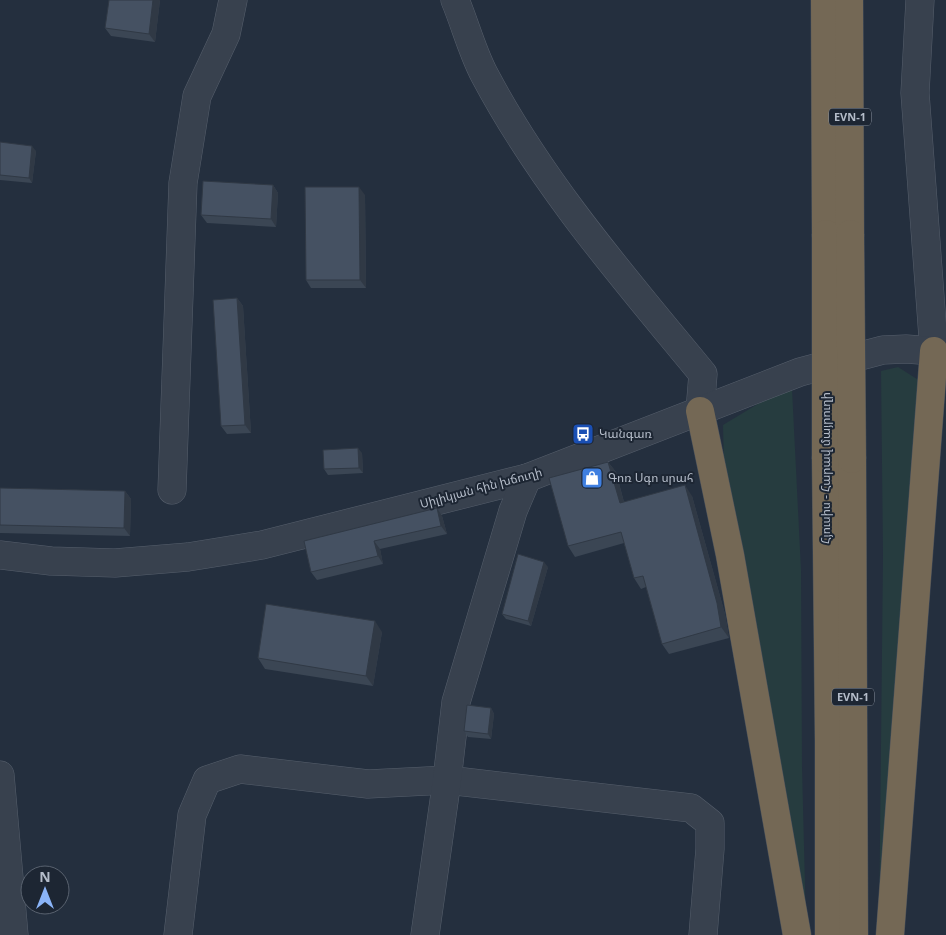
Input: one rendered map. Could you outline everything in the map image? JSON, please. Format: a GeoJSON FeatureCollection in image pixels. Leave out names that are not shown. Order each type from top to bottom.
{"type":"FeatureCollection","features":[{"type":"Feature","properties":{"kind":"highway","name":"Հյուսիս - Հարավ մայրուղի"},"geometry":{"type":"LineString","coordinates":[[825,0],[838,193]]}},
{"type":"Feature","properties":{"kind":"highway","name":"Հյուսիս - Հարավ մայրուղի"},"geometry":{"type":"LineString","coordinates":[[850,0],[838,193],[838,234],[839,459],[854,935]]}},
{"type":"Feature","properties":{"kind":"highway"},"geometry":{"type":"LineString","coordinates":[[890,935],[942,348]]}},
{"type":"Feature","properties":{"kind":"highway"},"geometry":{"type":"LineString","coordinates":[[700,411],[730,555],[797,935]]}},
{"type":"Feature","properties":{"kind":"highway","name":"Հյուսիս - Հարավ մայրուղի"},"geometry":{"type":"LineString","coordinates":[[829,935],[829,741],[839,459]]}},
{"type":"Feature","properties":{"kind":"street"},"geometry":{"type":"LineString","coordinates":[[172,490],[183,183],[196,96],[226,34],[233,0]]}},
{"type":"Feature","properties":{"kind":"street"},"geometry":{"type":"LineString","coordinates":[[455,0],[484,73],[540,167],[592,240],[703,374],[700,411]]}},
{"type":"Feature","properties":{"kind":"street"},"geometry":{"type":"LineString","coordinates":[[920,0],[915,93],[942,348]]}},
{"type":"Feature","properties":{"kind":"street","name":"Սիլիկյան հին խճուղի"},"geometry":{"type":"LineString","coordinates":[[0,555],[51,561],[115,563],[188,556],[262,545],[527,478],[800,372],[883,350],[942,348]]}},
{"type":"Feature","properties":{"kind":"street"},"geometry":{"type":"LineString","coordinates":[[425,935],[456,702],[512,511],[527,478]]}},
{"type":"Feature","properties":{"kind":"street"},"geometry":{"type":"LineString","coordinates":[[178,935],[192,815],[207,780],[240,769],[368,784],[446,780],[691,808],[710,822],[710,849],[703,935]]}},
{"type":"Feature","properties":{"kind":"street"},"geometry":{"type":"LineString","coordinates":[[0,775],[14,935]]}},
{"type":"Feature","properties":{"kind":"green space"},"geometry":{"type":"Polygon","coordinates":[[[898,367],[920,381],[879,935],[883,555],[881,371],[898,367]]]}},
{"type":"Feature","properties":{"kind":"green space"},"geometry":{"type":"Polygon","coordinates":[[[792,389],[801,570],[802,767],[806,925],[724,467],[723,425],[766,399],[792,389]]]}},
{"type":"Feature","properties":{"kind":"building"},"geometry":{"type":"Polygon","coordinates":[[[109,0],[153,0],[149,34],[105,28],[109,0]]]}},
{"type":"Feature","properties":{"kind":"building"},"geometry":{"type":"Polygon","coordinates":[[[0,142],[32,146],[29,178],[0,175],[0,142]]]}},
{"type":"Feature","properties":{"kind":"building"},"geometry":{"type":"Polygon","coordinates":[[[203,181],[273,185],[271,219],[201,215],[203,181]]]}},
{"type":"Feature","properties":{"kind":"building"},"geometry":{"type":"Polygon","coordinates":[[[305,187],[359,187],[360,280],[306,280],[305,187]]]}},
{"type":"Feature","properties":{"kind":"building"},"geometry":{"type":"Polygon","coordinates":[[[237,298],[245,425],[221,426],[213,300],[237,298]]]}},
{"type":"Feature","properties":{"kind":"building"},"geometry":{"type":"Polygon","coordinates":[[[358,448],[359,468],[324,469],[323,450],[358,448]]]}},
{"type":"Feature","properties":{"kind":"building"},"geometry":{"type":"Polygon","coordinates":[[[608,462],[620,503],[685,485],[717,603],[721,627],[662,644],[643,576],[634,578],[621,532],[568,546],[549,478],[608,462]]]}},
{"type":"Feature","properties":{"kind":"building"},"geometry":{"type":"Polygon","coordinates":[[[0,488],[125,491],[124,528],[0,525],[0,488]]]}},
{"type":"Feature","properties":{"kind":"building"},"geometry":{"type":"Polygon","coordinates":[[[437,508],[441,526],[374,541],[378,556],[311,572],[304,541],[437,508]]]}},
{"type":"Feature","properties":{"kind":"building"},"geometry":{"type":"Polygon","coordinates":[[[518,554],[544,562],[528,621],[502,614],[518,554]]]}},
{"type":"Feature","properties":{"kind":"building"},"geometry":{"type":"Polygon","coordinates":[[[266,604],[375,621],[366,676],[258,658],[266,604]]]}},
{"type":"Feature","properties":{"kind":"building"},"geometry":{"type":"Polygon","coordinates":[[[467,705],[491,708],[488,734],[464,731],[467,705]]]}},
{"type":"Feature","properties":{"kind":"place","name":"Կանգառ"},"geometry":{"type":"Point","coordinates":[583,434]}},
{"type":"Feature","properties":{"kind":"place","name":"Գոռ Սգո սրահ"},"geometry":{"type":"Point","coordinates":[592,478]}}]}
